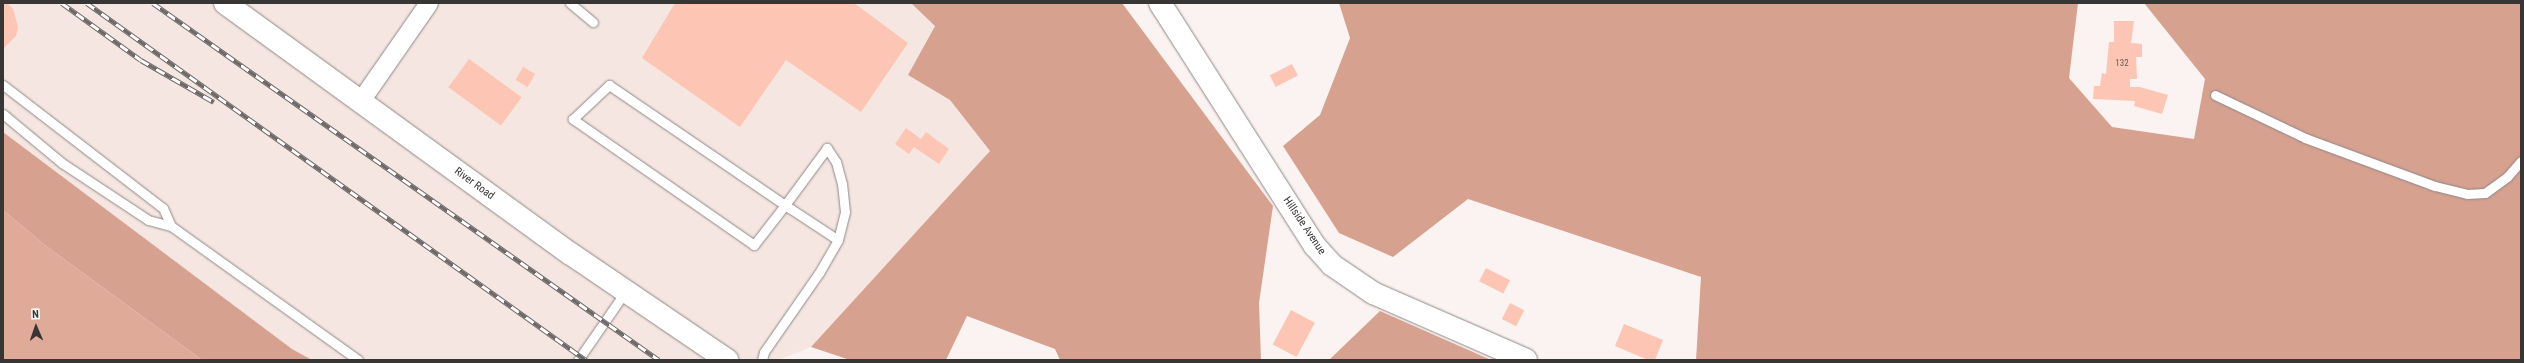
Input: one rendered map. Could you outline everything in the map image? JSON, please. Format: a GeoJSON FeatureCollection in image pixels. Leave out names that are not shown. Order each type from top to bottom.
{"type":"FeatureCollection","features":[{"type":"Feature","properties":{"kind":"main road","name":"River Road"},"geometry":{"type":"LineString","coordinates":[[225,3],[624,292],[727,360]]}},
{"type":"Feature","properties":{"kind":"main road","name":"Hillside Avenue"},"geometry":{"type":"LineString","coordinates":[[1160,3],[1315,246],[1332,265],[1373,293],[1526,360]]}},
{"type":"Feature","properties":{"kind":"street"},"geometry":{"type":"LineString","coordinates":[[361,101],[429,3]]}},
{"type":"Feature","properties":{"kind":"lane"},"geometry":{"type":"LineString","coordinates":[[570,3],[593,22]]}},
{"type":"Feature","properties":{"kind":"lane"},"geometry":{"type":"LineString","coordinates":[[3,85],[163,208],[171,226]]}},
{"type":"Feature","properties":{"kind":"lane"},"geometry":{"type":"LineString","coordinates":[[762,360],[764,352],[819,273],[838,240],[845,212],[842,184],[836,162],[826,148],[785,205],[754,245],[573,119],[609,85],[785,205],[838,240]]}},
{"type":"Feature","properties":{"kind":"lane"},"geometry":{"type":"LineString","coordinates":[[2215,95],[2305,138],[2435,186],[2467,194],[2485,193],[2507,177],[2521,161]]}},
{"type":"Feature","properties":{"kind":"lane"},"geometry":{"type":"LineString","coordinates":[[3,114],[62,163],[148,220],[171,226],[358,360]]}},
{"type":"Feature","properties":{"kind":"lane"},"geometry":{"type":"LineString","coordinates":[[578,360],[624,292]]}},
{"type":"Feature","properties":{"kind":"shaded area"},"geometry":{"type":"Polygon","coordinates":[[[3,3],[911,3],[935,25],[908,75],[950,100],[990,151],[811,347],[778,360],[312,360],[292,349],[3,132],[3,3]]]}},
{"type":"Feature","properties":{"kind":"shaded area"},"geometry":{"type":"Polygon","coordinates":[[[911,3],[1122,3],[1273,206],[1259,303],[1261,360],[1060,360],[1055,349],[967,316],[946,360],[850,360],[811,347],[990,151],[950,100],[908,75],[935,26],[911,3]]]}},
{"type":"Feature","properties":{"kind":"shaded area"},"geometry":{"type":"Polygon","coordinates":[[[1339,3],[2078,3],[2069,78],[2112,127],[2194,139],[2205,79],[2144,3],[2521,3],[2521,360],[1696,360],[1701,277],[1468,199],[1393,257],[1339,233],[1283,146],[1320,115],[1350,38],[1339,3]]]}},
{"type":"Feature","properties":{"kind":"shaded area"},"geometry":{"type":"Polygon","coordinates":[[[3,132],[292,349],[312,360],[202,360],[46,246],[3,210],[3,132]]]}},
{"type":"Feature","properties":{"kind":"shaded area"},"geometry":{"type":"Polygon","coordinates":[[[3,210],[46,246],[202,360],[3,360],[3,210]]]}},
{"type":"Feature","properties":{"kind":"shaded area"},"geometry":{"type":"Polygon","coordinates":[[[1380,311],[1491,360],[1329,360],[1380,311]]]}},
{"type":"Feature","properties":{"kind":"building"},"geometry":{"type":"Polygon","coordinates":[[[3,3],[7,3],[13,9],[18,27],[16,36],[3,49],[3,3]]]}},
{"type":"Feature","properties":{"kind":"building"},"geometry":{"type":"Polygon","coordinates":[[[675,3],[854,3],[908,43],[861,112],[786,60],[740,127],[642,58],[675,3]]]}},
{"type":"Feature","properties":{"kind":"building"},"geometry":{"type":"Polygon","coordinates":[[[2114,21],[2134,21],[2131,43],[2142,44],[2142,57],[2136,57],[2137,79],[2130,79],[2130,87],[2140,87],[2168,95],[2162,114],[2134,106],[2135,101],[2093,99],[2094,86],[2100,86],[2102,73],[2106,74],[2109,42],[2114,42],[2114,21]]]}},
{"type":"Feature","properties":{"kind":"building"},"geometry":{"type":"Polygon","coordinates":[[[469,59],[522,97],[501,126],[448,87],[469,59]]]}},
{"type":"Feature","properties":{"kind":"building"},"geometry":{"type":"Polygon","coordinates":[[[1292,64],[1298,76],[1276,87],[1270,75],[1292,64]]]}},
{"type":"Feature","properties":{"kind":"building"},"geometry":{"type":"Polygon","coordinates":[[[523,67],[535,74],[528,87],[516,80],[523,67]]]}},
{"type":"Feature","properties":{"kind":"building"},"geometry":{"type":"Polygon","coordinates":[[[906,128],[921,139],[926,132],[949,149],[939,164],[914,147],[909,154],[895,144],[906,128]]]}},
{"type":"Feature","properties":{"kind":"building"},"geometry":{"type":"Polygon","coordinates":[[[1486,268],[1510,280],[1503,294],[1479,281],[1486,268]]]}},
{"type":"Feature","properties":{"kind":"building"},"geometry":{"type":"Polygon","coordinates":[[[1510,303],[1524,310],[1516,326],[1502,319],[1510,303]]]}},
{"type":"Feature","properties":{"kind":"building"},"geometry":{"type":"Polygon","coordinates":[[[1291,310],[1315,323],[1297,357],[1273,344],[1291,310]]]}},
{"type":"Feature","properties":{"kind":"building"},"geometry":{"type":"Polygon","coordinates":[[[1624,324],[1663,340],[1655,360],[1648,360],[1615,346],[1624,324]]]}},
{"type":"Feature","properties":{"kind":"railway"},"geometry":{"type":"LineString","coordinates":[[62,3],[141,60],[214,102]]}},
{"type":"Feature","properties":{"kind":"railway"},"geometry":{"type":"LineString","coordinates":[[87,3],[586,360]]}},
{"type":"Feature","properties":{"kind":"railway"},"geometry":{"type":"LineString","coordinates":[[153,3],[659,360]]}}]}
